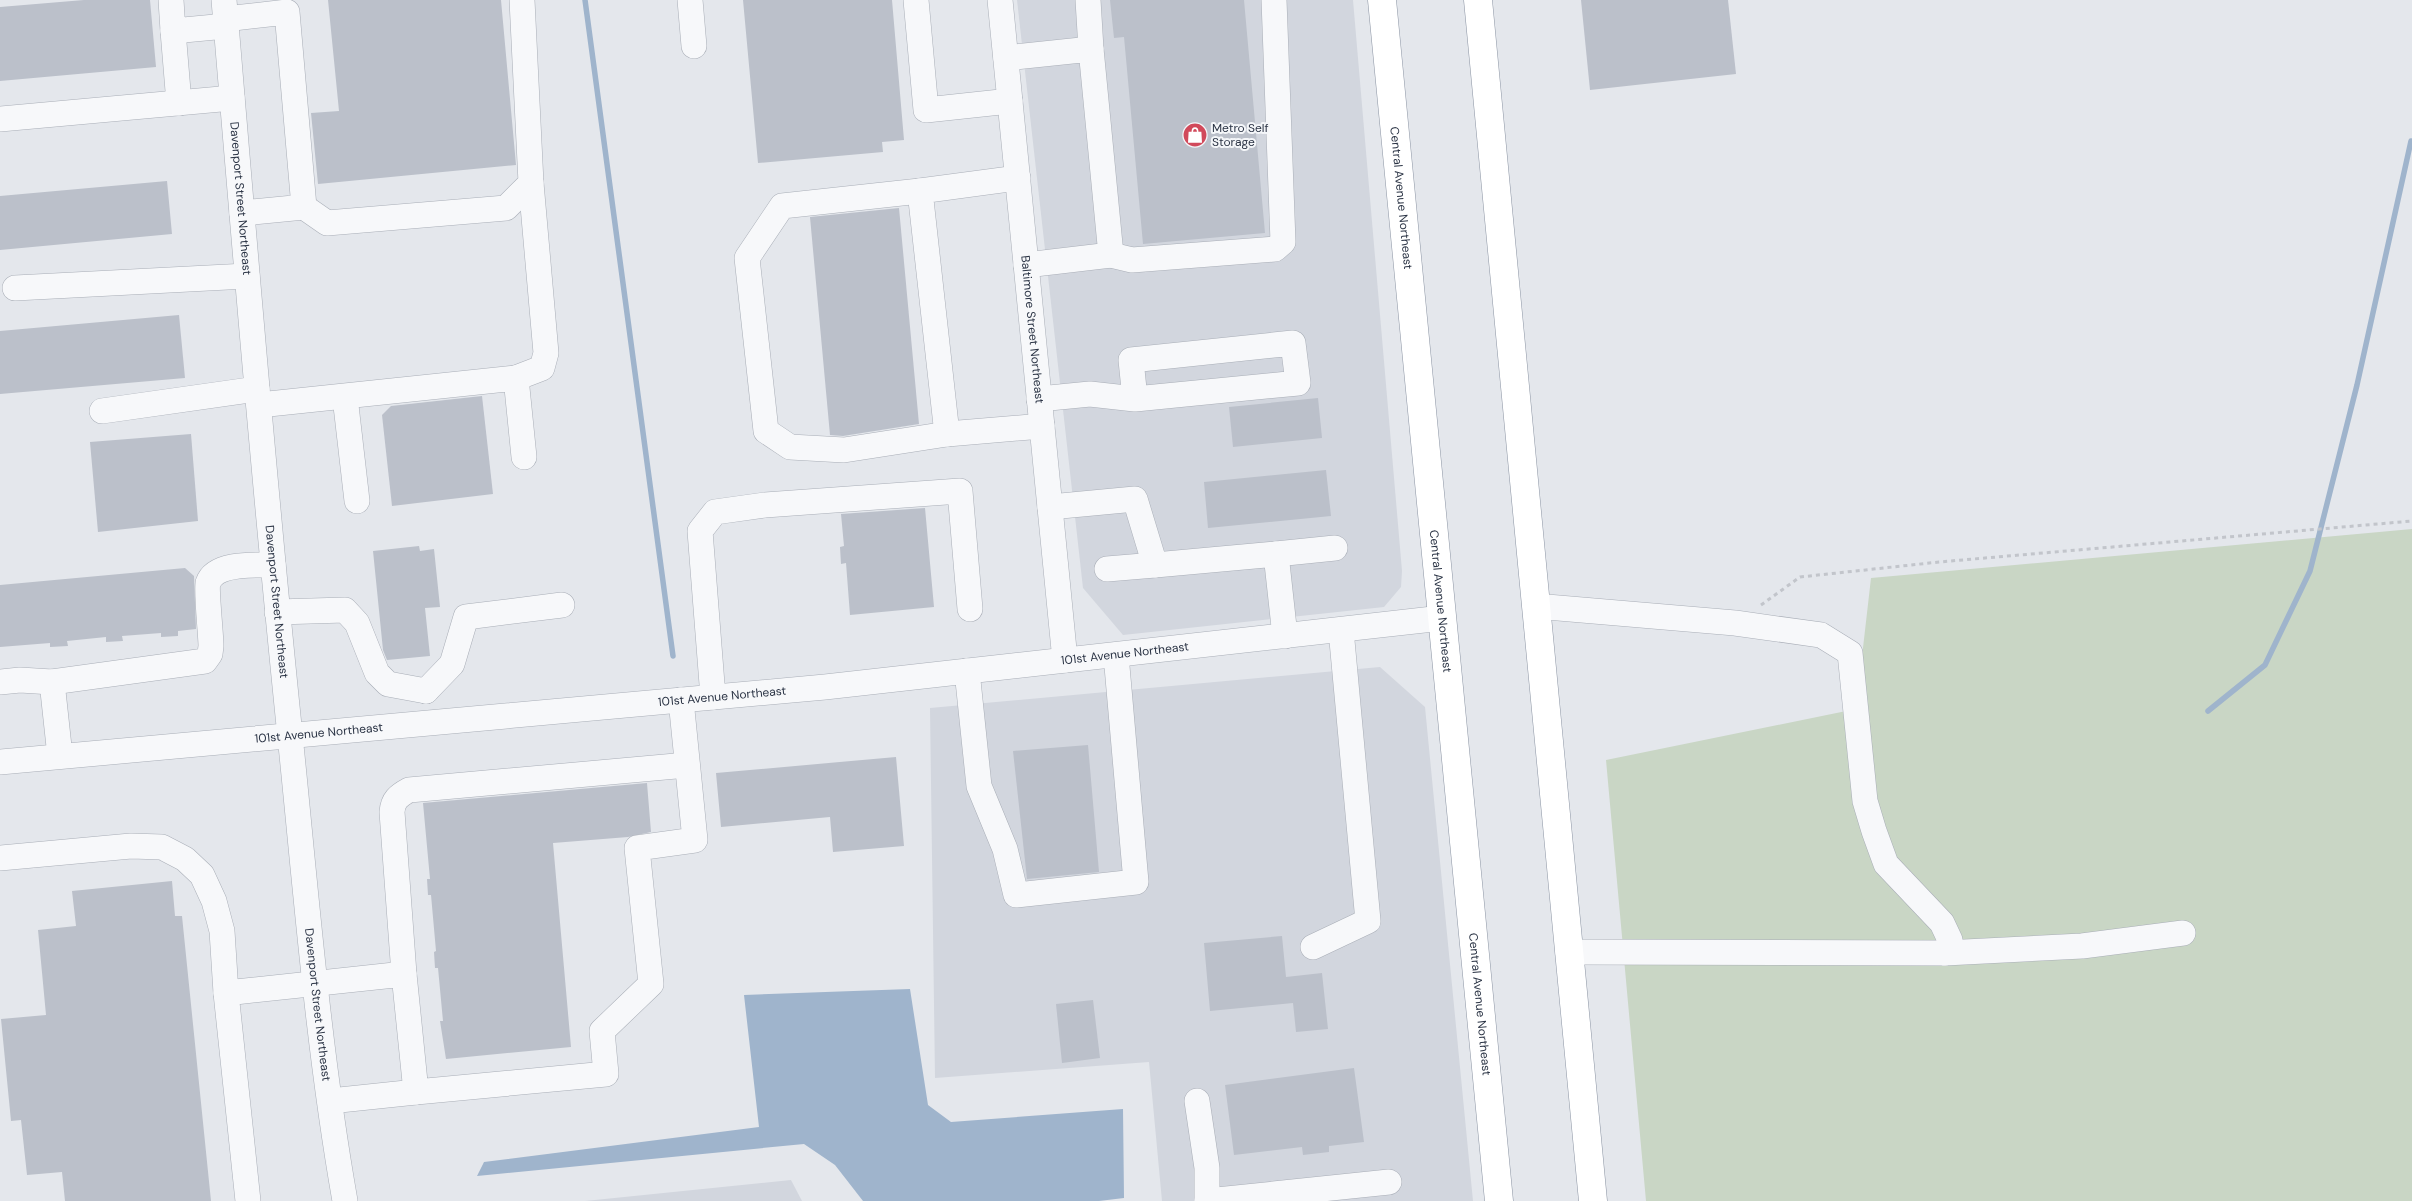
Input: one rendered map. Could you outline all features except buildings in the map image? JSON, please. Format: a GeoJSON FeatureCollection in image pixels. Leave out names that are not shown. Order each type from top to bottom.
{"type":"FeatureCollection","features":[{"type":"Feature","properties":{"kind":"highway","name":"Central Avenue Northeast"},"geometry":{"type":"LineString","coordinates":[[1382,0],[1499,1201]]}},
{"type":"Feature","properties":{"kind":"highway"},"geometry":{"type":"LineString","coordinates":[[1478,0],[1593,1201]]}},
{"type":"Feature","properties":{"kind":"street"},"geometry":{"type":"LineString","coordinates":[[171,0],[179,103]]}},
{"type":"Feature","properties":{"kind":"street"},"geometry":{"type":"LineString","coordinates":[[102,411],[258,397],[345,397],[516,378],[542,368],[546,353],[531,183],[522,0]]}},
{"type":"Feature","properties":{"kind":"street"},"geometry":{"type":"LineString","coordinates":[[690,0],[694,46]]}},
{"type":"Feature","properties":{"kind":"street"},"geometry":{"type":"LineString","coordinates":[[916,0],[926,110],[1010,101]]}},
{"type":"Feature","properties":{"kind":"street","name":"Baltimore Street Northeast"},"geometry":{"type":"LineString","coordinates":[[1000,0],[1065,660]]}},
{"type":"Feature","properties":{"kind":"street"},"geometry":{"type":"LineString","coordinates":[[1088,0],[1111,256]]}},
{"type":"Feature","properties":{"kind":"street"},"geometry":{"type":"LineString","coordinates":[[1026,265],[1111,256],[1132,260],[1275,249],[1283,242],[1274,0]]}},
{"type":"Feature","properties":{"kind":"street"},"geometry":{"type":"LineString","coordinates":[[173,31],[225,15],[287,12],[304,207]]}},
{"type":"Feature","properties":{"kind":"street","name":"Davenport Street Northeast"},"geometry":{"type":"LineString","coordinates":[[225,15],[277,612],[316,984],[330,1101],[345,1201]]}},
{"type":"Feature","properties":{"kind":"street"},"geometry":{"type":"LineString","coordinates":[[1006,58],[1091,49]]}},
{"type":"Feature","properties":{"kind":"street"},"geometry":{"type":"LineString","coordinates":[[0,119],[232,98]]}},
{"type":"Feature","properties":{"kind":"street"},"geometry":{"type":"LineString","coordinates":[[1018,178],[782,206],[747,258],[766,431],[790,447],[844,450],[947,434],[1042,426]]}},
{"type":"Feature","properties":{"kind":"street"},"geometry":{"type":"LineString","coordinates":[[242,214],[304,207],[327,223],[506,208],[531,183]]}},
{"type":"Feature","properties":{"kind":"street"},"geometry":{"type":"LineString","coordinates":[[920,191],[947,434]]}},
{"type":"Feature","properties":{"kind":"street"},"geometry":{"type":"LineString","coordinates":[[15,288],[247,276]]}},
{"type":"Feature","properties":{"kind":"street"},"geometry":{"type":"LineString","coordinates":[[1039,399],[1090,394],[1135,398],[1298,383],[1293,344],[1131,360],[1135,398]]}},
{"type":"Feature","properties":{"kind":"street"},"geometry":{"type":"LineString","coordinates":[[516,378],[524,457]]}},
{"type":"Feature","properties":{"kind":"street"},"geometry":{"type":"LineString","coordinates":[[345,397],[357,501]]}},
{"type":"Feature","properties":{"kind":"street"},"geometry":{"type":"LineString","coordinates":[[713,697],[700,531],[715,512],[764,505],[960,491],[970,609]]}},
{"type":"Feature","properties":{"kind":"street"},"geometry":{"type":"LineString","coordinates":[[1050,507],[1135,500],[1155,565]]}},
{"type":"Feature","properties":{"kind":"street"},"geometry":{"type":"LineString","coordinates":[[1107,570],[1335,548]]}},
{"type":"Feature","properties":{"kind":"street"},"geometry":{"type":"LineString","coordinates":[[1276,554],[1285,636]]}},
{"type":"Feature","properties":{"kind":"street"},"geometry":{"type":"LineString","coordinates":[[0,682],[20,680],[52,682],[205,661],[210,654],[211,646],[208,583],[216,572],[234,566],[273,565]]}},
{"type":"Feature","properties":{"kind":"street"},"geometry":{"type":"LineString","coordinates":[[426,691],[452,664],[466,617],[562,605]]}},
{"type":"Feature","properties":{"kind":"street"},"geometry":{"type":"LineString","coordinates":[[1535,606],[1735,623],[1821,635],[1850,653],[1865,801],[1874,831],[1886,864],[1942,923],[1950,940],[1946,953]]}},
{"type":"Feature","properties":{"kind":"street"},"geometry":{"type":"LineString","coordinates":[[277,612],[345,610],[357,623],[377,673],[388,684],[426,691]]}},
{"type":"Feature","properties":{"kind":"street","name":"101st Avenue Northeast"},"geometry":{"type":"LineString","coordinates":[[0,762],[713,697],[1116,655],[1442,618]]}},
{"type":"Feature","properties":{"kind":"street"},"geometry":{"type":"LineString","coordinates":[[1313,946],[1368,921],[1341,630]]}},
{"type":"Feature","properties":{"kind":"street"},"geometry":{"type":"LineString","coordinates":[[967,671],[979,786],[1005,849],[1016,895],[1136,882],[1116,655]]}},
{"type":"Feature","properties":{"kind":"street"},"geometry":{"type":"LineString","coordinates":[[52,682],[60,756]]}},
{"type":"Feature","properties":{"kind":"street"},"geometry":{"type":"LineString","coordinates":[[426,691],[430,723]]}},
{"type":"Feature","properties":{"kind":"street"},"geometry":{"type":"LineString","coordinates":[[330,1101],[606,1074],[602,1031],[650,984],[637,848],[695,840],[681,700]]}},
{"type":"Feature","properties":{"kind":"street"},"geometry":{"type":"LineString","coordinates":[[416,1092],[404,974],[392,812],[393,803],[399,795],[409,790],[687,764]]}},
{"type":"Feature","properties":{"kind":"street"},"geometry":{"type":"LineString","coordinates":[[0,858],[131,846],[162,847],[185,859],[202,875],[214,901],[222,931],[226,993],[248,1201]]}},
{"type":"Feature","properties":{"kind":"street"},"geometry":{"type":"LineString","coordinates":[[1568,952],[1946,953],[2082,946],[2183,932]]}},
{"type":"Feature","properties":{"kind":"street"},"geometry":{"type":"LineString","coordinates":[[226,993],[404,974]]}},
{"type":"Feature","properties":{"kind":"street"},"geometry":{"type":"LineString","coordinates":[[1197,1101],[1207,1168],[1207,1201],[1389,1182]]}},
{"type":"Feature","properties":{"kind":"path"},"geometry":{"type":"LineString","coordinates":[[1735,623],[1800,577],[2412,521]]}},
{"type":"Feature","properties":{"kind":"shaded area"},"geometry":{"type":"Polygon","coordinates":[[[1017,0],[1353,0],[1402,571],[1401,587],[1384,607],[1123,635],[1083,588],[1017,0]]]}},
{"type":"Feature","properties":{"kind":"shaded area"},"geometry":{"type":"Polygon","coordinates":[[[1380,667],[1425,707],[1473,1201],[1162,1201],[1149,1062],[935,1078],[930,708],[1380,667]]]}},
{"type":"Feature","properties":{"kind":"shaded area"},"geometry":{"type":"Polygon","coordinates":[[[791,1180],[802,1201],[585,1201],[791,1180]]]}},
{"type":"Feature","properties":{"kind":"green space"},"geometry":{"type":"Polygon","coordinates":[[[2412,529],[2412,1201],[1646,1201],[1606,760],[1856,709],[1871,578],[2412,529]]]}},
{"type":"Feature","properties":{"kind":"water"},"geometry":{"type":"Polygon","coordinates":[[[910,989],[928,1105],[951,1122],[1123,1109],[1124,1198],[1099,1201],[863,1201],[835,1165],[804,1144],[477,1176],[484,1162],[759,1127],[744,995],[910,989]]]}},
{"type":"Feature","properties":{"kind":"waterway"},"geometry":{"type":"LineString","coordinates":[[585,0],[673,656]]}},
{"type":"Feature","properties":{"kind":"waterway"},"geometry":{"type":"LineString","coordinates":[[2208,711],[2265,665],[2310,571],[2357,385],[2411,141]]}},
{"type":"Feature","properties":{"kind":"place","name":"Metro Self Storage"},"geometry":{"type":"Point","coordinates":[1195,135]}}]}
